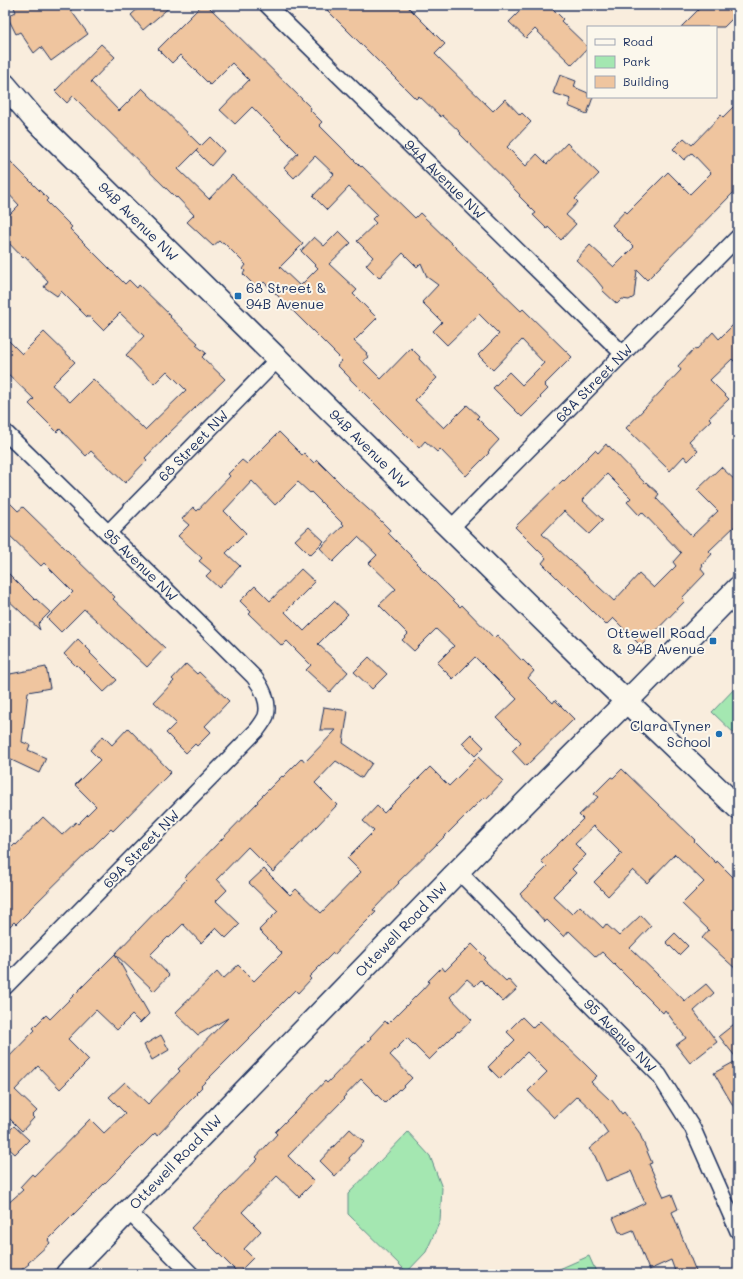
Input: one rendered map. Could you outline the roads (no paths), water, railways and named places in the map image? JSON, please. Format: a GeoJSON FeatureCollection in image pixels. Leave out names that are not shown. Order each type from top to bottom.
{"type":"FeatureCollection","features":[{"type":"Feature","properties":{"kind":"street","name":"94A Avenue NW"},"geometry":{"type":"LineString","coordinates":[[267,5],[623,354]]}},
{"type":"Feature","properties":{"kind":"street","name":"94B Avenue NW"},"geometry":{"type":"LineString","coordinates":[[5,86],[34,119],[450,529],[626,702],[738,808]]}},
{"type":"Feature","properties":{"kind":"street","name":"68A Street NW"},"geometry":{"type":"LineString","coordinates":[[450,529],[738,237]]}},
{"type":"Feature","properties":{"kind":"street","name":"68 Street NW"},"geometry":{"type":"LineString","coordinates":[[108,533],[278,359]]}},
{"type":"Feature","properties":{"kind":"street","name":"95 Avenue NW"},"geometry":{"type":"LineString","coordinates":[[5,432],[254,677],[260,684],[267,705]]}},
{"type":"Feature","properties":{"kind":"street","name":"Ottewell Road NW"},"geometry":{"type":"LineString","coordinates":[[67,1274],[458,870],[738,588]]}},
{"type":"Feature","properties":{"kind":"street","name":"69A Street NW"},"geometry":{"type":"LineString","coordinates":[[5,987],[257,730],[266,715],[267,705]]}},
{"type":"Feature","properties":{"kind":"street","name":"95 Avenue NW"},"geometry":{"type":"LineString","coordinates":[[458,870],[659,1075],[693,1129],[738,1231]]}},
{"type":"Feature","properties":{"kind":"street"},"geometry":{"type":"LineString","coordinates":[[128,1211],[191,1274]]}},
{"type":"Feature","properties":{"kind":"place","name":"68 Street & 94B Avenue"},"geometry":{"type":"Point","coordinates":[238,296]}},
{"type":"Feature","properties":{"kind":"place","name":"Ottewell Road & 94B Avenue"},"geometry":{"type":"Point","coordinates":[713,641]}},
{"type":"Feature","properties":{"kind":"place","name":"Clara Tyner School"},"geometry":{"type":"Point","coordinates":[719,734]}}]}
